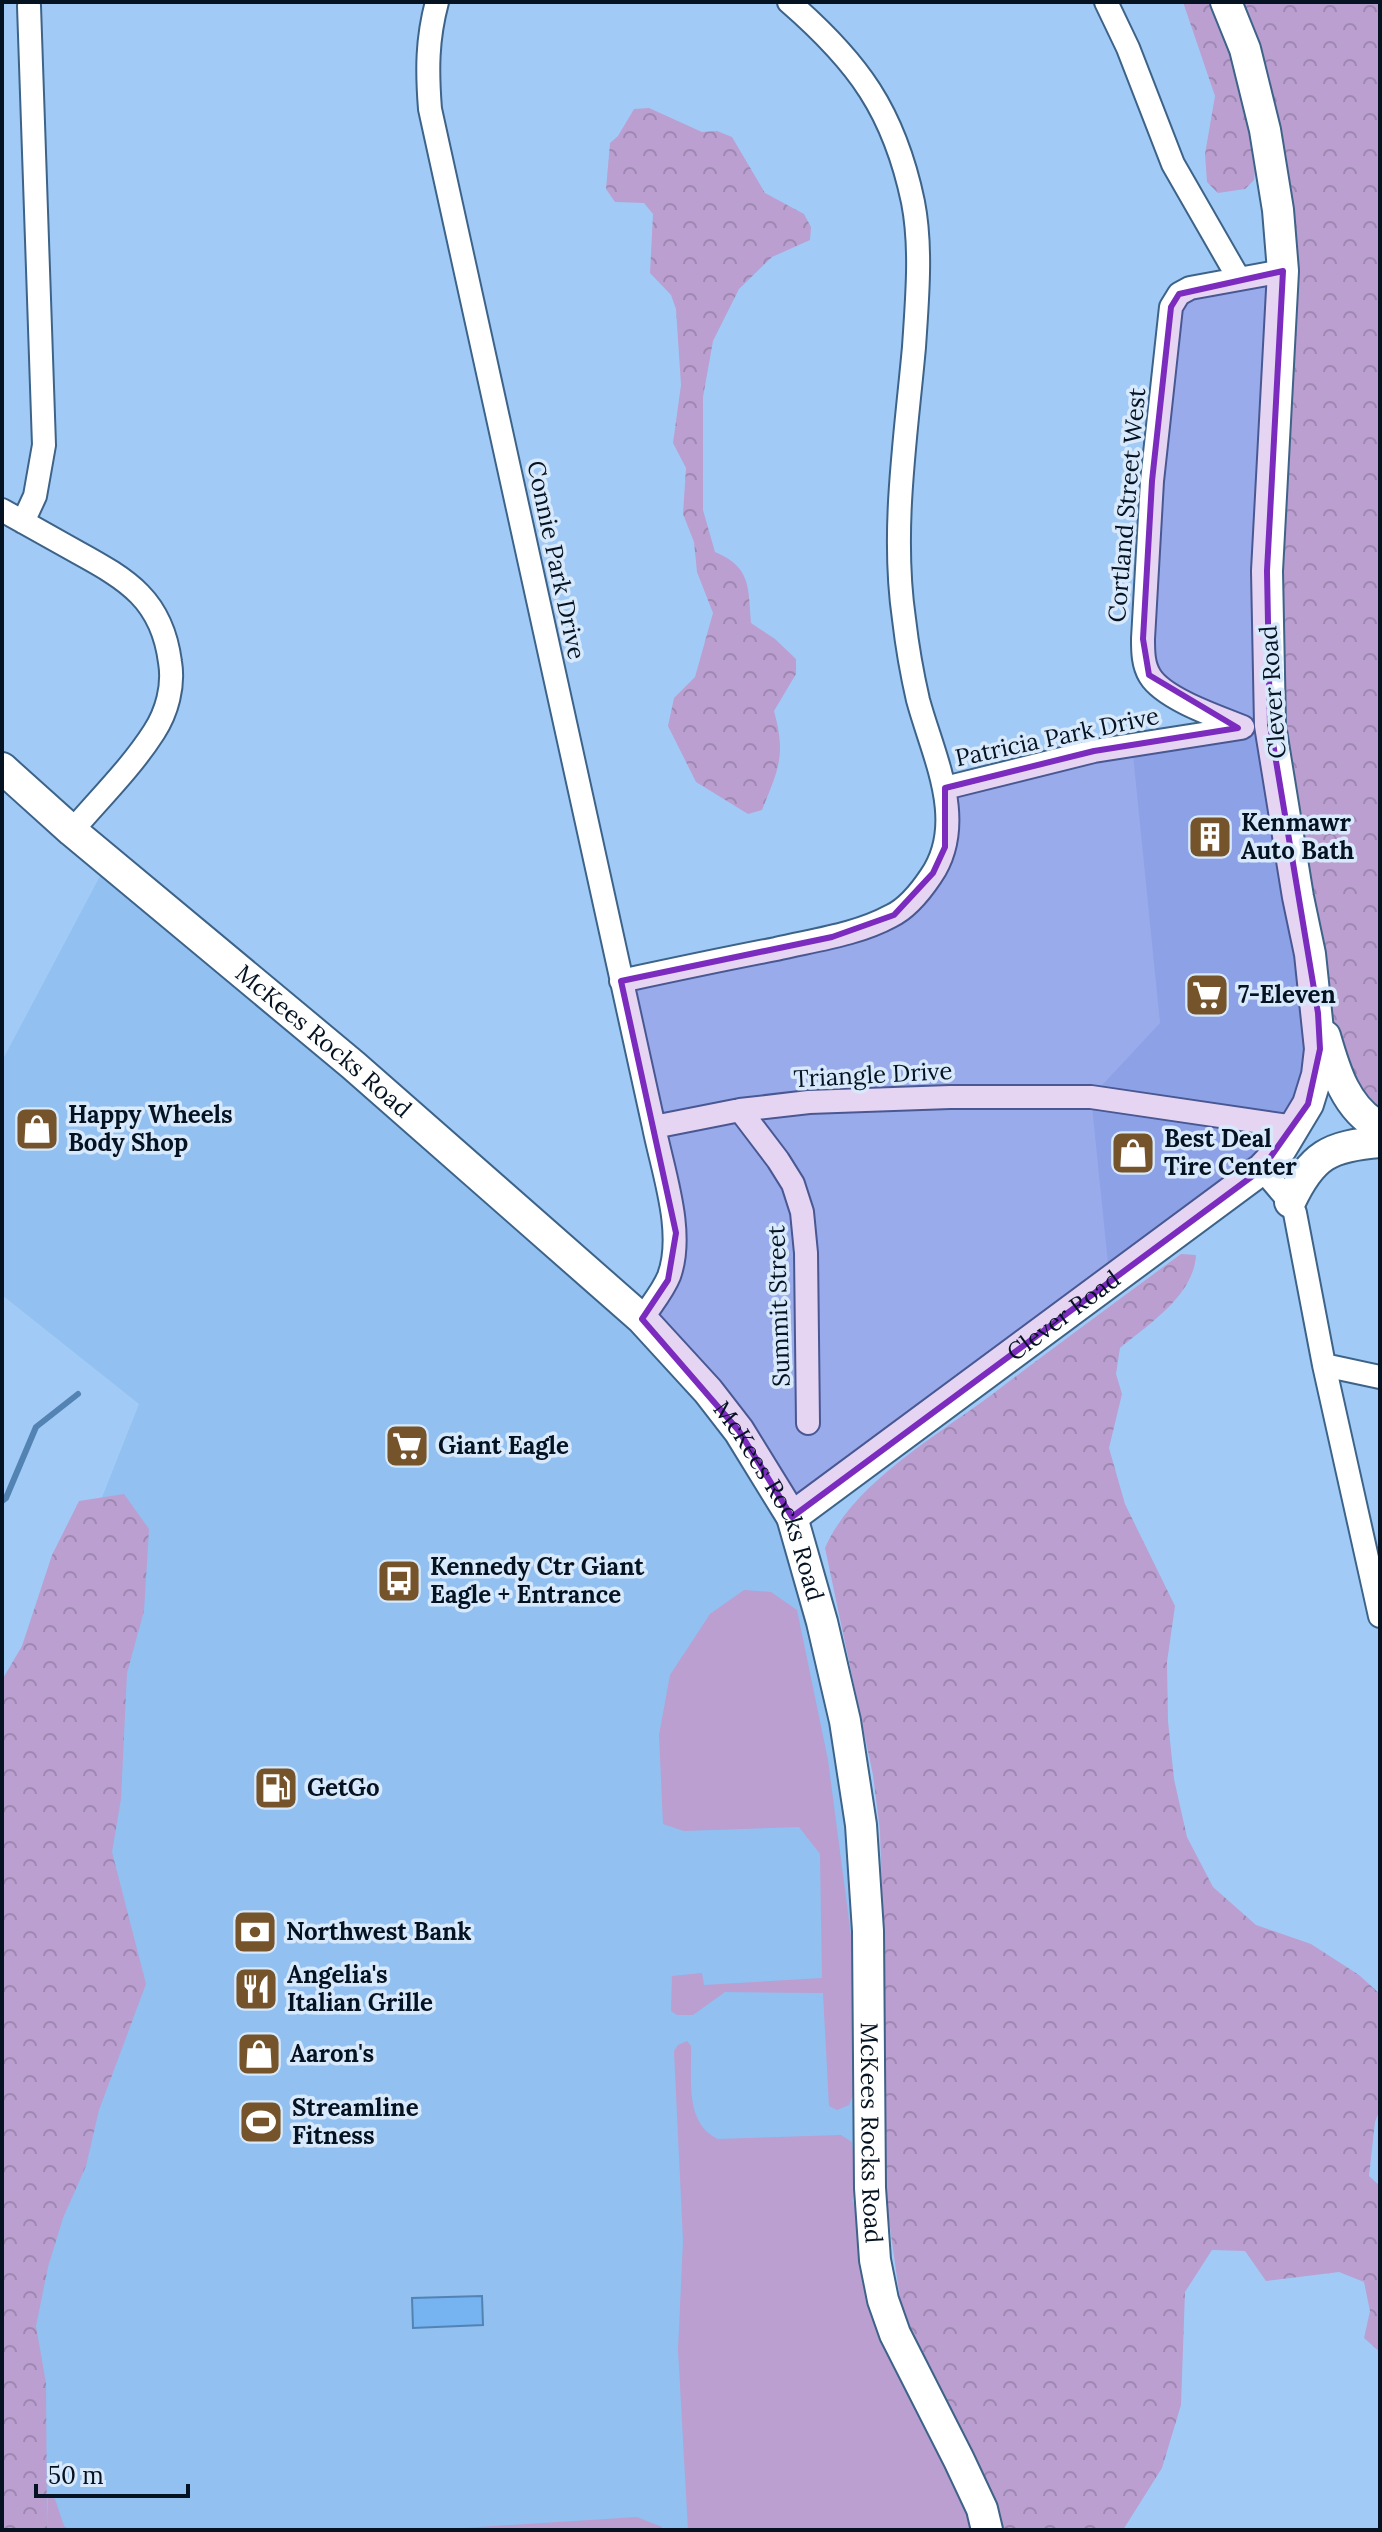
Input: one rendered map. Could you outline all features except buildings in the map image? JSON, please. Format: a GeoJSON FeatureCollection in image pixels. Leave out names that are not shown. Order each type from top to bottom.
{"type":"FeatureCollection","features":[{"type":"Feature","properties":{"kind":"street","name":"Connie Park Drive"},"geometry":{"type":"LineString","coordinates":[[437,2],[426,67],[430,109],[654,1127]]}},
{"type":"Feature","properties":{"kind":"street"},"geometry":{"type":"LineString","coordinates":[[789,2],[844,53],[875,96],[899,148],[913,205],[917,311],[902,486],[903,616],[918,698],[945,788]]}},
{"type":"Feature","properties":{"kind":"street"},"geometry":{"type":"LineString","coordinates":[[1106,2],[1128,48],[1173,164],[1239,279]]}},
{"type":"Feature","properties":{"kind":"street","name":"Clever Road"},"geometry":{"type":"LineString","coordinates":[[792,1517],[1262,1169],[1295,1127],[1308,1104],[1317,1075],[1320,1049],[1318,1013],[1310,954],[1257,726],[1283,271],[1278,210],[1265,130],[1245,49],[1226,2]]}},
{"type":"Feature","properties":{"kind":"street"},"geometry":{"type":"LineString","coordinates":[[23,522],[35,496],[44,445],[29,6]]}},
{"type":"Feature","properties":{"kind":"street","name":"Cortland Street West"},"geometry":{"type":"LineString","coordinates":[[1257,726],[1204,711],[1159,686],[1149,675],[1143,639],[1152,481],[1171,307],[1179,294],[1190,288],[1283,271]]}},
{"type":"Feature","properties":{"kind":"street"},"geometry":{"type":"LineString","coordinates":[[2,510],[120,576],[140,592],[158,616],[168,641],[171,671],[169,700],[155,731],[72,831]]}},
{"type":"Feature","properties":{"kind":"street","name":"Patricia Park Drive"},"geometry":{"type":"LineString","coordinates":[[621,981],[832,937],[894,915],[916,897],[933,873],[945,847],[945,788],[1094,751],[1257,726]]}},
{"type":"Feature","properties":{"kind":"street","name":"McKees Rocks Road"},"geometry":{"type":"LineString","coordinates":[[2,768],[72,831],[353,1065],[642,1319],[708,1391],[739,1431],[792,1517],[822,1622],[845,1721],[861,1825],[868,1931],[870,2188],[875,2260],[883,2300],[895,2334],[959,2460],[982,2509],[987,2530]]}},
{"type":"Feature","properties":{"kind":"street"},"geometry":{"type":"LineString","coordinates":[[1318,1013],[1347,1099],[1380,1127]]}},
{"type":"Feature","properties":{"kind":"street","name":"Triangle Drive"},"geometry":{"type":"LineString","coordinates":[[654,1127],[740,1110],[809,1102],[950,1097],[1091,1097],[1295,1127]]}},
{"type":"Feature","properties":{"kind":"street","name":"Summit Street"},"geometry":{"type":"LineString","coordinates":[[740,1110],[793,1184],[802,1212],[806,1253],[808,1423]]}},
{"type":"Feature","properties":{"kind":"street"},"geometry":{"type":"LineString","coordinates":[[642,1319],[668,1280],[676,1233],[654,1127]]}},
{"type":"Feature","properties":{"kind":"street"},"geometry":{"type":"LineString","coordinates":[[1295,1127],[1380,1141]]}},
{"type":"Feature","properties":{"kind":"street"},"geometry":{"type":"LineString","coordinates":[[1290,1202],[1302,1176],[1323,1156],[1345,1145],[1380,1141]]}},
{"type":"Feature","properties":{"kind":"street"},"geometry":{"type":"LineString","coordinates":[[1262,1169],[1290,1202],[1295,1213],[1324,1365],[1380,1616]]}},
{"type":"Feature","properties":{"kind":"street"},"geometry":{"type":"LineString","coordinates":[[1324,1365],[1380,1377]]}},
{"type":"Feature","properties":{"kind":"highlighted area"},"geometry":{"type":"Polygon","coordinates":[[[1283,271],[1267,571],[1270,725],[1318,1013],[1320,1049],[1308,1104],[1262,1169],[792,1517],[739,1431],[642,1319],[668,1280],[676,1233],[621,981],[832,937],[894,915],[933,873],[945,847],[945,788],[1094,751],[1238,728],[1149,675],[1143,639],[1152,481],[1171,307],[1179,294],[1283,271]]]}},
{"type":"Feature","properties":{"kind":"shaded area"},"geometry":{"type":"Polygon","coordinates":[[[1270,725],[1318,1013],[1296,1127],[1110,1283],[1091,1097],[1160,1023],[1132,745],[1270,725]]]}},
{"type":"Feature","properties":{"kind":"shaded area"},"geometry":{"type":"Polygon","coordinates":[[[108,861],[642,1319],[792,1517],[845,1721],[875,2260],[987,2530],[2,2530],[2,1750],[139,1404],[2,1295],[2,1061],[108,861]]]}},
{"type":"Feature","properties":{"kind":"shaded area"},"geometry":{"type":"Polygon","coordinates":[[[482,2296],[483,2325],[413,2328],[412,2298],[482,2296]]]}},
{"type":"Feature","properties":{"kind":"green space"},"geometry":{"type":"Polygon","coordinates":[[[1183,2],[1220,2],[1260,131],[1254,180],[1245,189],[1218,193],[1207,182],[1205,154],[1215,96],[1183,2]]]}},
{"type":"Feature","properties":{"kind":"green space"},"geometry":{"type":"Polygon","coordinates":[[[1226,2],[1380,2],[1380,1127],[1347,1099],[1270,725],[1283,271],[1226,2]]]}},
{"type":"Feature","properties":{"kind":"green space"},"geometry":{"type":"Polygon","coordinates":[[[649,108],[702,132],[717,131],[732,137],[765,193],[804,214],[811,227],[810,240],[772,257],[739,289],[713,341],[703,397],[703,510],[715,552],[742,572],[748,590],[751,623],[775,639],[796,659],[796,674],[774,711],[780,739],[776,772],[762,810],[748,814],[696,782],[668,726],[674,698],[695,677],[713,613],[697,572],[694,542],[683,514],[686,468],[673,443],[681,385],[676,309],[671,295],[650,273],[653,214],[644,203],[615,202],[606,189],[610,143],[618,136],[634,109],[649,108]]]}},
{"type":"Feature","properties":{"kind":"green space"},"geometry":{"type":"Polygon","coordinates":[[[1181,1254],[1196,1255],[1193,1269],[1179,1296],[1120,1348],[1116,1374],[1122,1394],[1109,1448],[1125,1504],[1175,1606],[1167,1662],[1168,1721],[1174,1779],[1187,1837],[1213,1887],[1256,1925],[1311,1944],[1359,1975],[1380,1994],[1380,2109],[1375,2122],[1369,2176],[1380,2186],[1380,2352],[1364,2338],[1370,2311],[1364,2282],[1339,2272],[1266,2281],[1245,2251],[1212,2250],[1185,2292],[1181,2405],[1162,2468],[1123,2530],[1002,2530],[982,2473],[926,2365],[901,2306],[886,2199],[880,1831],[873,1775],[825,1548],[855,1502],[899,1462],[1181,1254]]]}},
{"type":"Feature","properties":{"kind":"green space"},"geometry":{"type":"Polygon","coordinates":[[[124,1494],[149,1529],[144,1611],[127,1673],[121,1799],[112,1852],[146,1984],[99,2110],[86,2166],[63,2218],[48,2267],[36,2326],[46,2383],[47,2530],[2,2530],[2,1680],[22,1646],[52,1555],[79,1501],[124,1494]]]}},
{"type":"Feature","properties":{"kind":"green space"},"geometry":{"type":"Polygon","coordinates":[[[744,1590],[771,1592],[797,1610],[828,1760],[853,1951],[853,2095],[849,2105],[837,2110],[829,2106],[823,1993],[725,1992],[693,2015],[677,2015],[671,2011],[672,1976],[702,1973],[704,1985],[822,1978],[820,1854],[799,1827],[684,1831],[663,1824],[659,1735],[670,1675],[710,1614],[744,1590]]]}},
{"type":"Feature","properties":{"kind":"green space"},"geometry":{"type":"Polygon","coordinates":[[[687,2041],[691,2046],[695,2111],[707,2132],[718,2139],[841,2135],[852,2142],[857,2186],[852,2201],[858,2208],[977,2530],[688,2530],[678,2350],[683,2241],[674,2051],[687,2041]]]}},
{"type":"Feature","properties":{"kind":"green space"},"geometry":{"type":"Polygon","coordinates":[[[48,2495],[55,2499],[64,2526],[70,2530],[47,2530],[48,2495]]]}},
{"type":"Feature","properties":{"kind":"green space"},"geometry":{"type":"Polygon","coordinates":[[[637,2517],[662,2527],[662,2530],[433,2530],[637,2517]]]}},
{"type":"Feature","properties":{"kind":"waterway"},"geometry":{"type":"LineString","coordinates":[[2,1501],[36,1427],[78,1394]]}},
{"type":"Feature","properties":{"kind":"place","name":"Kenmawr Auto Bath"},"geometry":{"type":"Point","coordinates":[1210,837]}},
{"type":"Feature","properties":{"kind":"place","name":"7-Eleven"},"geometry":{"type":"Point","coordinates":[1207,995]}},
{"type":"Feature","properties":{"kind":"place","name":"Happy Wheels Body Shop"},"geometry":{"type":"Point","coordinates":[37,1129]}},
{"type":"Feature","properties":{"kind":"place","name":"Best Deal Tire Center"},"geometry":{"type":"Point","coordinates":[1133,1153]}},
{"type":"Feature","properties":{"kind":"place","name":"Giant Eagle"},"geometry":{"type":"Point","coordinates":[407,1446]}},
{"type":"Feature","properties":{"kind":"place","name":"Kennedy Ctr Giant Eagle + Entrance"},"geometry":{"type":"Point","coordinates":[399,1581]}},
{"type":"Feature","properties":{"kind":"place","name":"GetGo"},"geometry":{"type":"Point","coordinates":[276,1788]}},
{"type":"Feature","properties":{"kind":"place","name":"Northwest Bank"},"geometry":{"type":"Point","coordinates":[255,1932]}},
{"type":"Feature","properties":{"kind":"place","name":"Angelia's Italian Grille"},"geometry":{"type":"Point","coordinates":[256,1989]}},
{"type":"Feature","properties":{"kind":"place","name":"Aaron's"},"geometry":{"type":"Point","coordinates":[259,2054]}},
{"type":"Feature","properties":{"kind":"place","name":"Streamline Fitness"},"geometry":{"type":"Point","coordinates":[261,2122]}}]}
